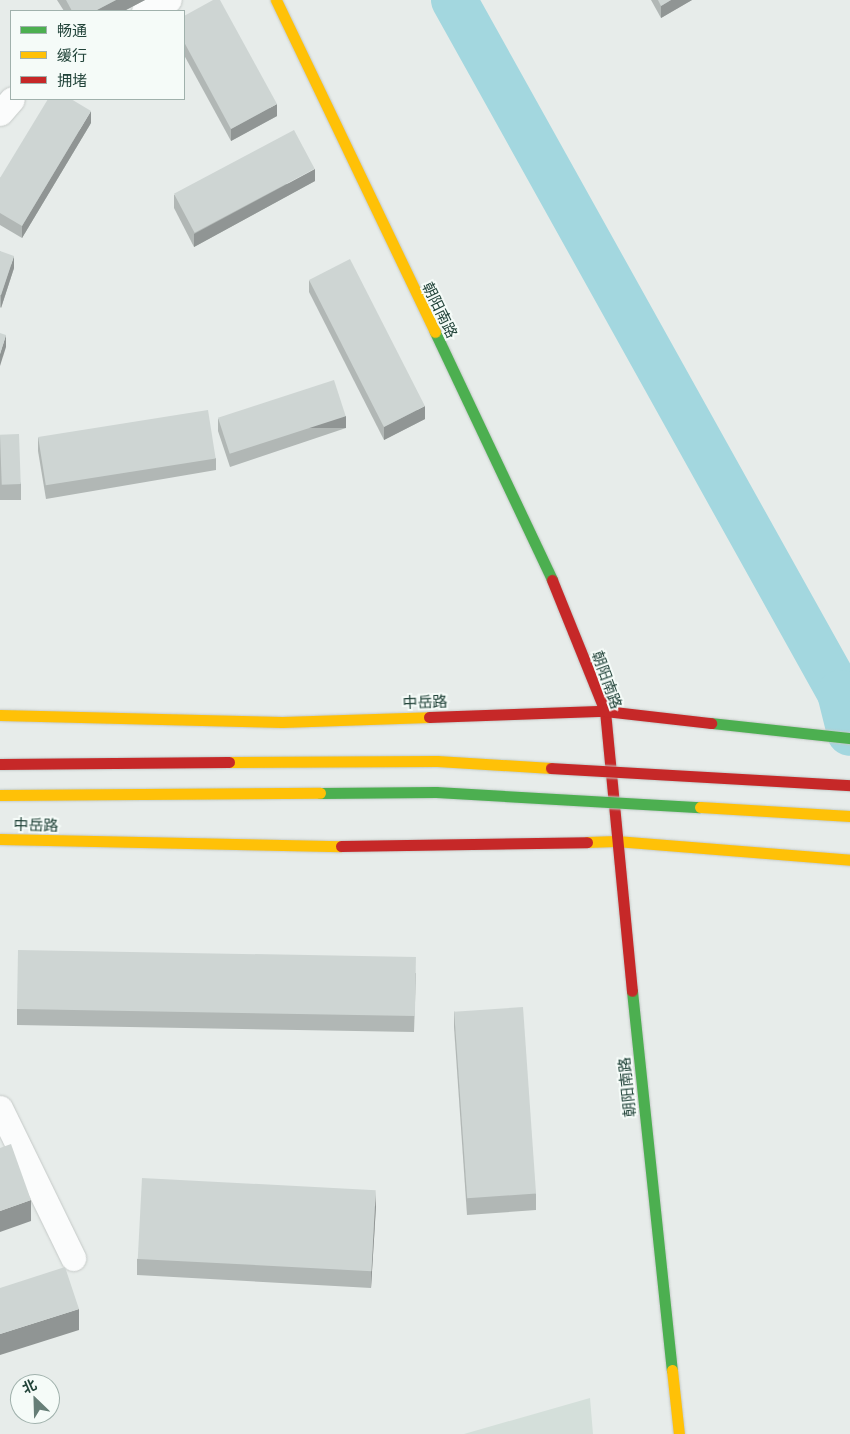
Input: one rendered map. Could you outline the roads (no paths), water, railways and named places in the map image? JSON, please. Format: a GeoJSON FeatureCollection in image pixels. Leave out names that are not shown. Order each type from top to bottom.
{"type":"FeatureCollection","features":[{"type":"Feature","properties":{"kind":"main road","name":"朝阳南路"},"geometry":{"type":"LineString","coordinates":[[276,0],[546,566],[604,711],[616,842],[679,1434]]}},
{"type":"Feature","properties":{"kind":"main road","name":"中岳路"},"geometry":{"type":"LineString","coordinates":[[0,715],[282,722],[604,711],[850,738]]}},
{"type":"Feature","properties":{"kind":"main road"},"geometry":{"type":"LineString","coordinates":[[0,764],[437,761],[850,785]]}},
{"type":"Feature","properties":{"kind":"main road","name":"中岳路"},"geometry":{"type":"LineString","coordinates":[[0,795],[436,792],[850,816]]}},
{"type":"Feature","properties":{"kind":"main road","name":"中岳路"},"geometry":{"type":"LineString","coordinates":[[0,839],[355,846],[616,842],[850,860]]}},
{"type":"Feature","properties":{"kind":"street"},"geometry":{"type":"LineString","coordinates":[[146,10],[169,0]]}},
{"type":"Feature","properties":{"kind":"street"},"geometry":{"type":"LineString","coordinates":[[0,113],[11,100]]}},
{"type":"Feature","properties":{"kind":"street"},"geometry":{"type":"LineString","coordinates":[[0,1108],[72,1258]]}},
{"type":"Feature","properties":{"kind":"waterway"},"geometry":{"type":"LineString","coordinates":[[454,0],[840,693],[850,733]]}}]}
